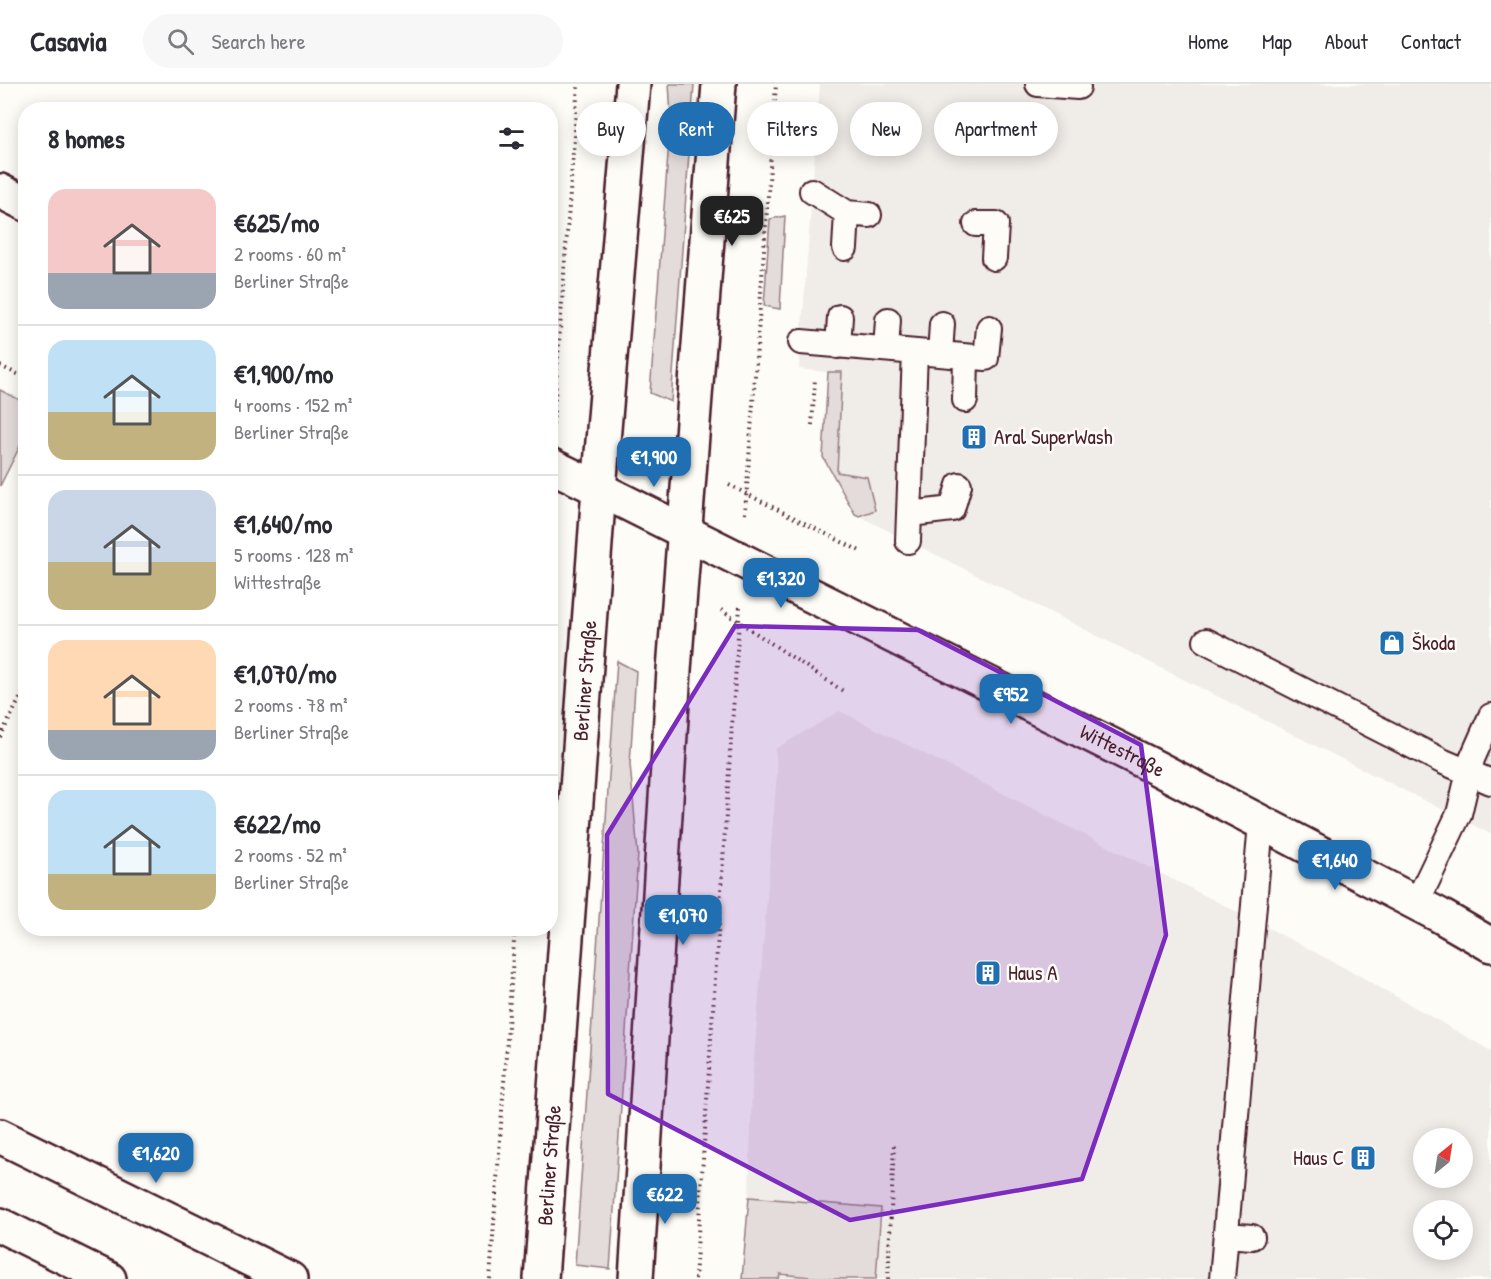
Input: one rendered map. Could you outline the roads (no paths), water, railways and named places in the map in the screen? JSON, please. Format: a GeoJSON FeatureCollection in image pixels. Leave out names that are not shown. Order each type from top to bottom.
{"type":"FeatureCollection","features":[{"type":"Feature","properties":{"kind":"main road","name":"Berliner Straße"},"geometry":{"type":"LineString","coordinates":[[541,1279],[599,489],[633,84]]}},
{"type":"Feature","properties":{"kind":"main road"},"geometry":{"type":"LineString","coordinates":[[636,1279],[685,532],[719,84]]}},
{"type":"Feature","properties":{"kind":"main road"},"geometry":{"type":"LineString","coordinates":[[0,191],[18,200]]}},
{"type":"Feature","properties":{"kind":"main road","name":"Wittestraße"},"geometry":{"type":"LineString","coordinates":[[558,469],[1149,764],[1491,945]]}},
{"type":"Feature","properties":{"kind":"main road"},"geometry":{"type":"LineString","coordinates":[[0,1136],[290,1279]]}},
{"type":"Feature","properties":{"kind":"main road"},"geometry":{"type":"LineString","coordinates":[[0,1225],[110,1279]]}},
{"type":"Feature","properties":{"kind":"lane"},"geometry":{"type":"LineString","coordinates":[[1038,84],[1078,87]]}},
{"type":"Feature","properties":{"kind":"lane"},"geometry":{"type":"LineString","coordinates":[[812,191],[858,214],[844,248]]}},
{"type":"Feature","properties":{"kind":"lane"},"geometry":{"type":"LineString","coordinates":[[976,224],[996,224],[994,258]]}},
{"type":"Feature","properties":{"kind":"lane"},"geometry":{"type":"LineString","coordinates":[[838,346],[840,317]]}},
{"type":"Feature","properties":{"kind":"lane"},"geometry":{"type":"LineString","coordinates":[[886,349],[888,320]]}},
{"type":"Feature","properties":{"kind":"lane"},"geometry":{"type":"LineString","coordinates":[[940,354],[942,324]]}},
{"type":"Feature","properties":{"kind":"lane"},"geometry":{"type":"LineString","coordinates":[[801,342],[986,358],[989,328]]}},
{"type":"Feature","properties":{"kind":"lane"},"geometry":{"type":"LineString","coordinates":[[908,541],[915,352]]}},
{"type":"Feature","properties":{"kind":"lane"},"geometry":{"type":"LineString","coordinates":[[965,400],[966,357]]}},
{"type":"Feature","properties":{"kind":"lane"},"geometry":{"type":"LineString","coordinates":[[910,514],[952,509],[959,485]]}},
{"type":"Feature","properties":{"kind":"lane"},"geometry":{"type":"LineString","coordinates":[[1206,641],[1444,762],[1491,782]]}},
{"type":"Feature","properties":{"kind":"lane"},"geometry":{"type":"LineString","coordinates":[[1416,904],[1459,814],[1469,771],[1491,716]]}},
{"type":"Feature","properties":{"kind":"lane"},"geometry":{"type":"LineString","coordinates":[[1222,1279],[1261,823]]}},
{"type":"Feature","properties":{"kind":"lane"},"geometry":{"type":"LineString","coordinates":[[1226,1235],[1252,1237]]}},
{"type":"Feature","properties":{"kind":"place","name":"Aral SuperWash"},"geometry":{"type":"Point","coordinates":[974,437]}},
{"type":"Feature","properties":{"kind":"place","name":"Škoda"},"geometry":{"type":"Point","coordinates":[1392,643]}},
{"type":"Feature","properties":{"kind":"place","name":"Haus A"},"geometry":{"type":"Point","coordinates":[988,973]}},
{"type":"Feature","properties":{"kind":"place","name":"Haus C"},"geometry":{"type":"Point","coordinates":[1363,1158]}}]}
